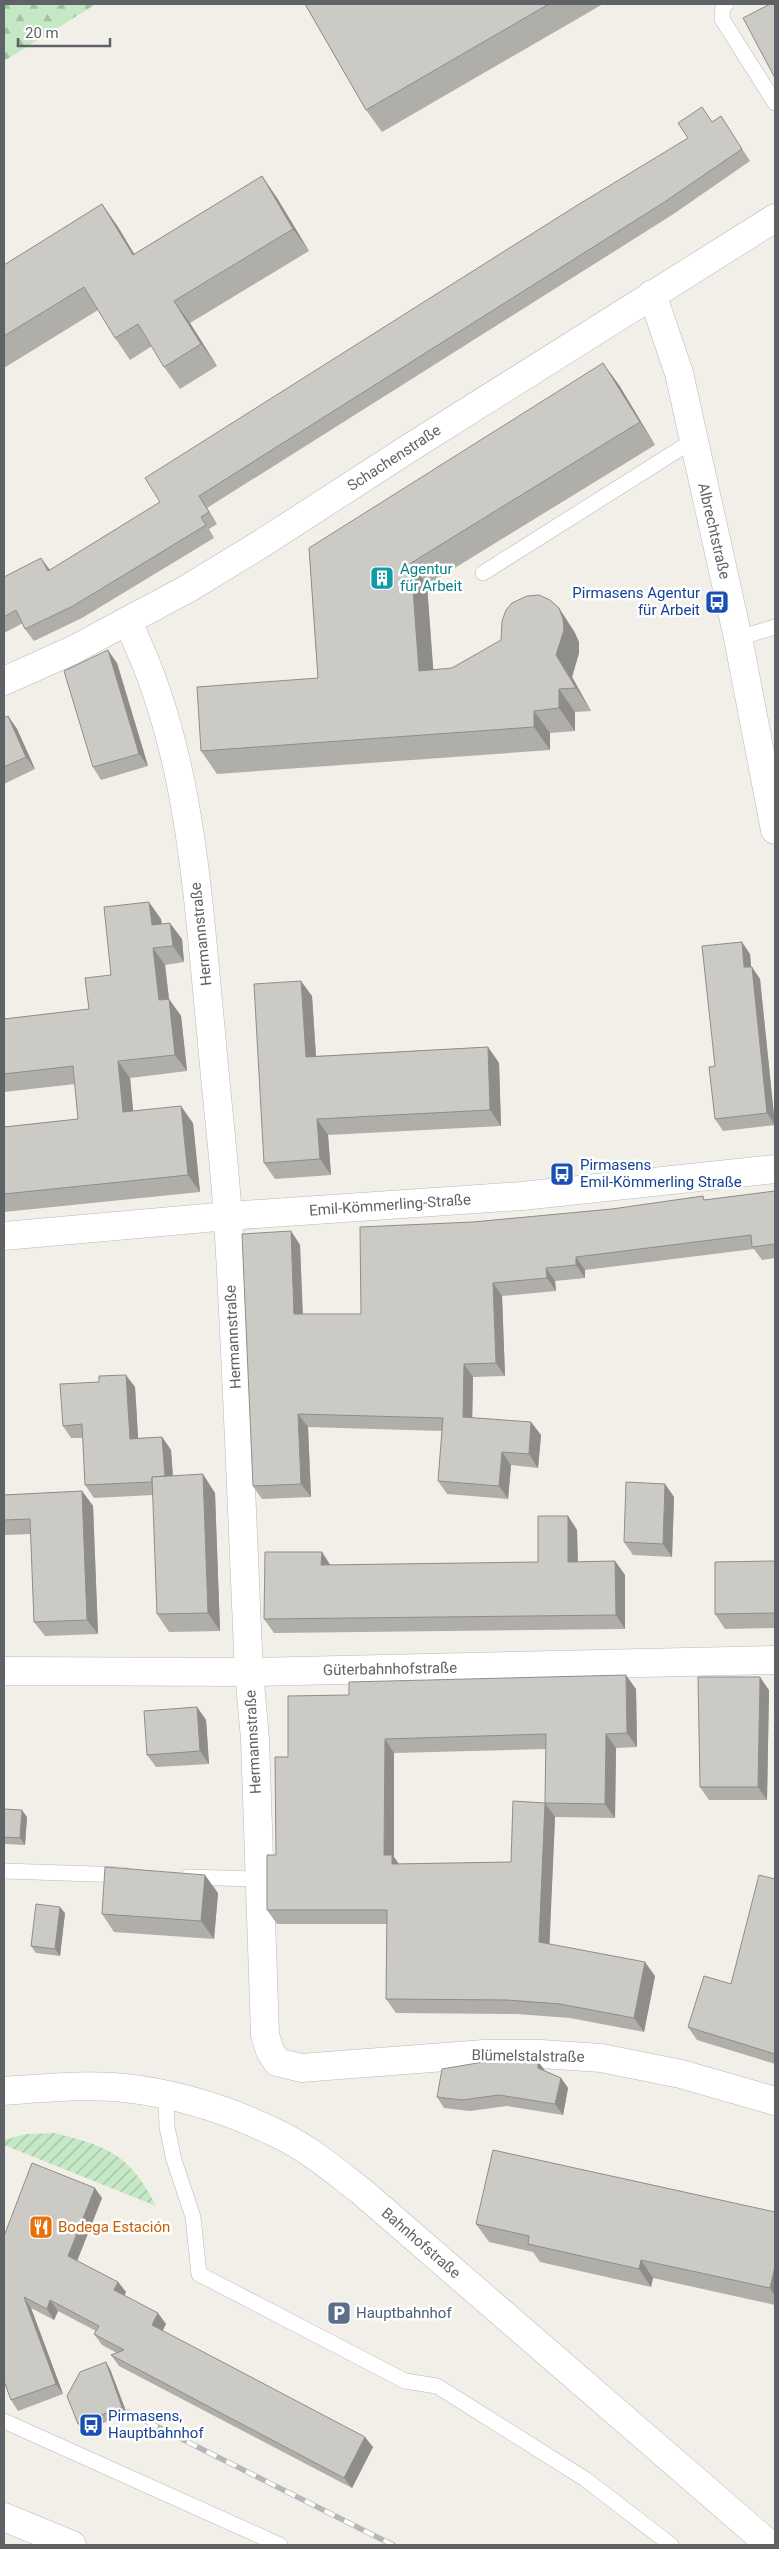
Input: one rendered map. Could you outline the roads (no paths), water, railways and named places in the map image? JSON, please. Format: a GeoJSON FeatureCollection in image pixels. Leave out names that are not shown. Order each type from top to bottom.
{"type":"FeatureCollection","features":[{"type":"Feature","properties":{"kind":"street","name":"Schachenstraße"},"geometry":{"type":"LineString","coordinates":[[4,681],[73,650],[187,589],[775,218]]}},
{"type":"Feature","properties":{"kind":"street","name":"Albrechtstraße"},"geometry":{"type":"LineString","coordinates":[[652,294],[678,373],[694,440],[738,638],[775,830]]}},
{"type":"Feature","properties":{"kind":"street","name":"Hermannstraße"},"geometry":{"type":"LineString","coordinates":[[127,621],[142,650],[179,767],[198,894],[228,1216],[249,1672],[254,1739],[264,2035],[270,2051],[278,2062]]}},
{"type":"Feature","properties":{"kind":"street","name":"Emil-Kömmerling-Straße"},"geometry":{"type":"LineString","coordinates":[[4,1236],[228,1216],[522,1196],[775,1169]]}},
{"type":"Feature","properties":{"kind":"street","name":"Güterbahnhofstraße"},"geometry":{"type":"LineString","coordinates":[[4,1672],[249,1672],[775,1660]]}},
{"type":"Feature","properties":{"kind":"street","name":"Blümelstalstraße"},"geometry":{"type":"LineString","coordinates":[[278,2062],[302,2068],[484,2054],[541,2054],[601,2058],[681,2074],[775,2101]]}},
{"type":"Feature","properties":{"kind":"street","name":"Bahnhofstraße"},"geometry":{"type":"LineString","coordinates":[[4,2091],[62,2086],[124,2088],[203,2104],[281,2135],[319,2159],[361,2190],[581,2384],[770,2545]]}},
{"type":"Feature","properties":{"kind":"street"},"geometry":{"type":"LineString","coordinates":[[4,2517],[72,2545]]}},
{"type":"Feature","properties":{"kind":"lane"},"geometry":{"type":"LineString","coordinates":[[726,4],[723,6],[722,19],[775,103]]}},
{"type":"Feature","properties":{"kind":"lane"},"geometry":{"type":"LineString","coordinates":[[483,573],[694,440]]}},
{"type":"Feature","properties":{"kind":"lane"},"geometry":{"type":"LineString","coordinates":[[738,638],[775,627]]}},
{"type":"Feature","properties":{"kind":"lane"},"geometry":{"type":"LineString","coordinates":[[4,1871],[142,1876]]}},
{"type":"Feature","properties":{"kind":"lane"},"geometry":{"type":"LineString","coordinates":[[172,1877],[259,1879]]}},
{"type":"Feature","properties":{"kind":"lane"},"geometry":{"type":"LineString","coordinates":[[166,2095],[168,2127],[174,2160],[193,2217],[199,2274],[405,2381],[437,2386],[585,2479],[672,2545]]}},
{"type":"Feature","properties":{"kind":"lane"},"geometry":{"type":"LineString","coordinates":[[4,2421],[280,2545]]}},
{"type":"Feature","properties":{"kind":"railway"},"geometry":{"type":"LineString","coordinates":[[128,2412],[393,2545]]}},
{"type":"Feature","properties":{"kind":"place","name":"Agentur für Arbeit"},"geometry":{"type":"Point","coordinates":[382,578]}},
{"type":"Feature","properties":{"kind":"place","name":"Pirmasens Agentur für Arbeit"},"geometry":{"type":"Point","coordinates":[717,602]}},
{"type":"Feature","properties":{"kind":"place","name":"Pirmasens Emil-Kömmerling Straße"},"geometry":{"type":"Point","coordinates":[562,1174]}},
{"type":"Feature","properties":{"kind":"place","name":"Bodega Estación"},"geometry":{"type":"Point","coordinates":[41,2227]}},
{"type":"Feature","properties":{"kind":"place","name":"Hauptbahnhof"},"geometry":{"type":"Point","coordinates":[339,2313]}},
{"type":"Feature","properties":{"kind":"place","name":"Pirmasens, Hauptbahnhof"},"geometry":{"type":"Point","coordinates":[91,2425]}}]}
